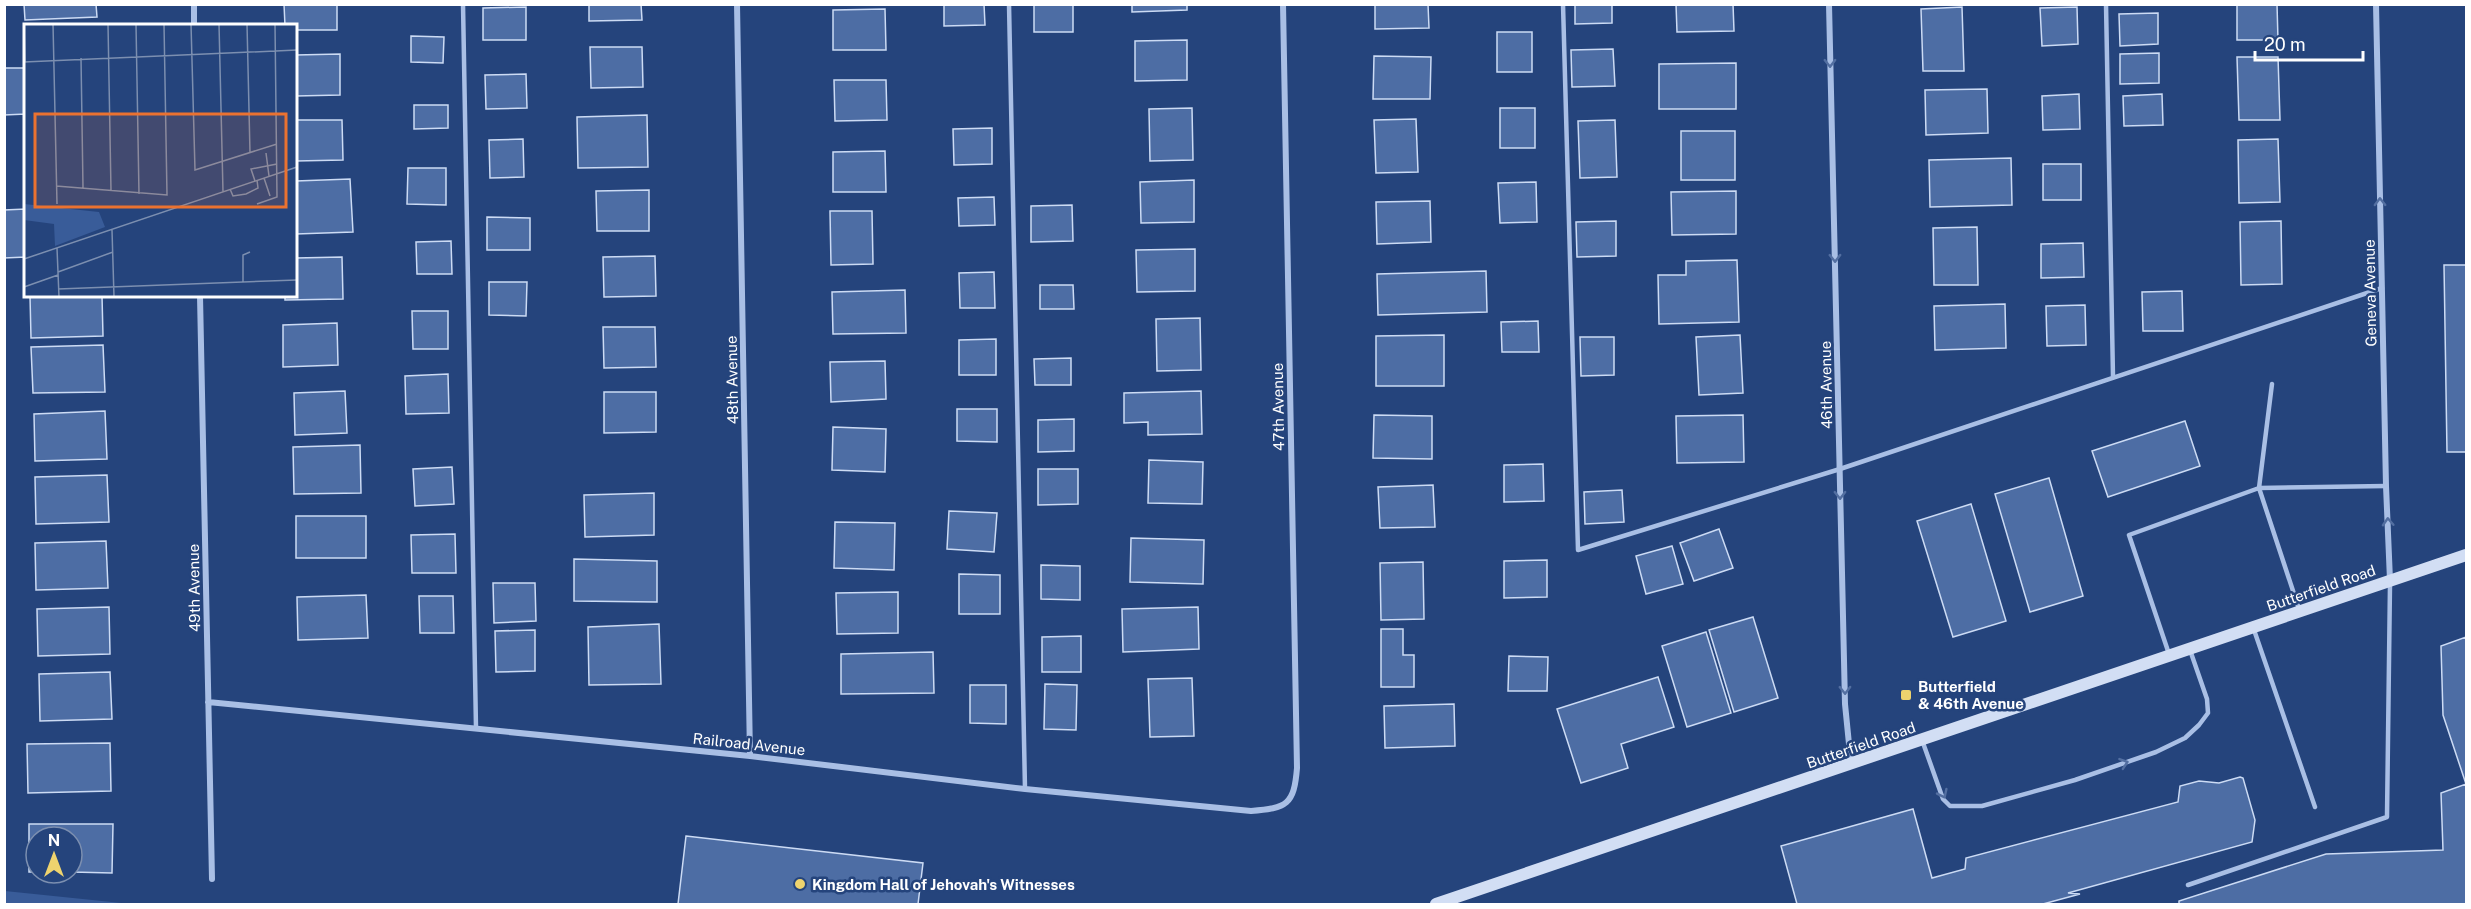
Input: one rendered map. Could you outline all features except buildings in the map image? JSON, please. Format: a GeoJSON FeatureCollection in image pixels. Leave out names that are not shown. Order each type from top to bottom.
{"type":"FeatureCollection","features":[{"type":"Feature","properties":{"kind":"main road","name":"Butterfield Road"},"geometry":{"type":"LineString","coordinates":[[1436,904],[2466,555]]}},
{"type":"Feature","properties":{"kind":"street"},"geometry":{"type":"LineString","coordinates":[[194,4],[194,24]]}},
{"type":"Feature","properties":{"kind":"street","name":"48th Avenue"},"geometry":{"type":"LineString","coordinates":[[737,4],[750,756]]}},
{"type":"Feature","properties":{"kind":"street","name":"47th Avenue"},"geometry":{"type":"LineString","coordinates":[[1283,4],[1297,768],[1295,792],[1285,805]]}},
{"type":"Feature","properties":{"kind":"street","name":"46th Avenue"},"geometry":{"type":"LineString","coordinates":[[1828,4],[1845,704],[1851,764]]}},
{"type":"Feature","properties":{"kind":"street","name":"Geneva Avenue"},"geometry":{"type":"LineString","coordinates":[[2376,4],[2390,581]]}},
{"type":"Feature","properties":{"kind":"street","name":"49th Avenue"},"geometry":{"type":"LineString","coordinates":[[200,297],[213,879]]}},
{"type":"Feature","properties":{"kind":"street","name":"Railroad Avenue"},"geometry":{"type":"LineString","coordinates":[[208,702],[750,756],[1025,789],[1251,811],[1285,805]]}},
{"type":"Feature","properties":{"kind":"lane"},"geometry":{"type":"LineString","coordinates":[[463,4],[476,728]]}},
{"type":"Feature","properties":{"kind":"lane"},"geometry":{"type":"LineString","coordinates":[[1010,4],[1025,789]]}},
{"type":"Feature","properties":{"kind":"lane"},"geometry":{"type":"LineString","coordinates":[[1563,4],[1578,550],[1839,469],[2382,288]]}},
{"type":"Feature","properties":{"kind":"lane"},"geometry":{"type":"LineString","coordinates":[[2106,4],[2113,377]]}},
{"type":"Feature","properties":{"kind":"lane"},"geometry":{"type":"LineString","coordinates":[[2272,384],[2259,488],[2300,611]]}},
{"type":"Feature","properties":{"kind":"lane"},"geometry":{"type":"LineString","coordinates":[[2170,656],[2129,535],[2259,488],[2386,486]]}},
{"type":"Feature","properties":{"kind":"lane"},"geometry":{"type":"LineString","coordinates":[[2188,885],[2387,817],[2390,581]]}},
{"type":"Feature","properties":{"kind":"lane"},"geometry":{"type":"LineString","coordinates":[[2253,627],[2315,807]]}},
{"type":"Feature","properties":{"kind":"lane"},"geometry":{"type":"LineString","coordinates":[[1922,740],[1943,799],[1950,806],[1982,806],[2085,776],[2156,752],[2185,738],[2208,713],[2207,699],[2190,649]]}},
{"type":"Feature","properties":{"kind":"shaded area"},"geometry":{"type":"Polygon","coordinates":[[[5,891],[131,904],[5,904],[5,891]]]}},
{"type":"Feature","properties":{"kind":"place","name":"Butterfield & 46th Avenue"},"geometry":{"type":"Point","coordinates":[1906,695]}},
{"type":"Feature","properties":{"kind":"place","name":"Kingdom Hall of Jehovah's Witnesses"},"geometry":{"type":"Point","coordinates":[800,884]}}]}
